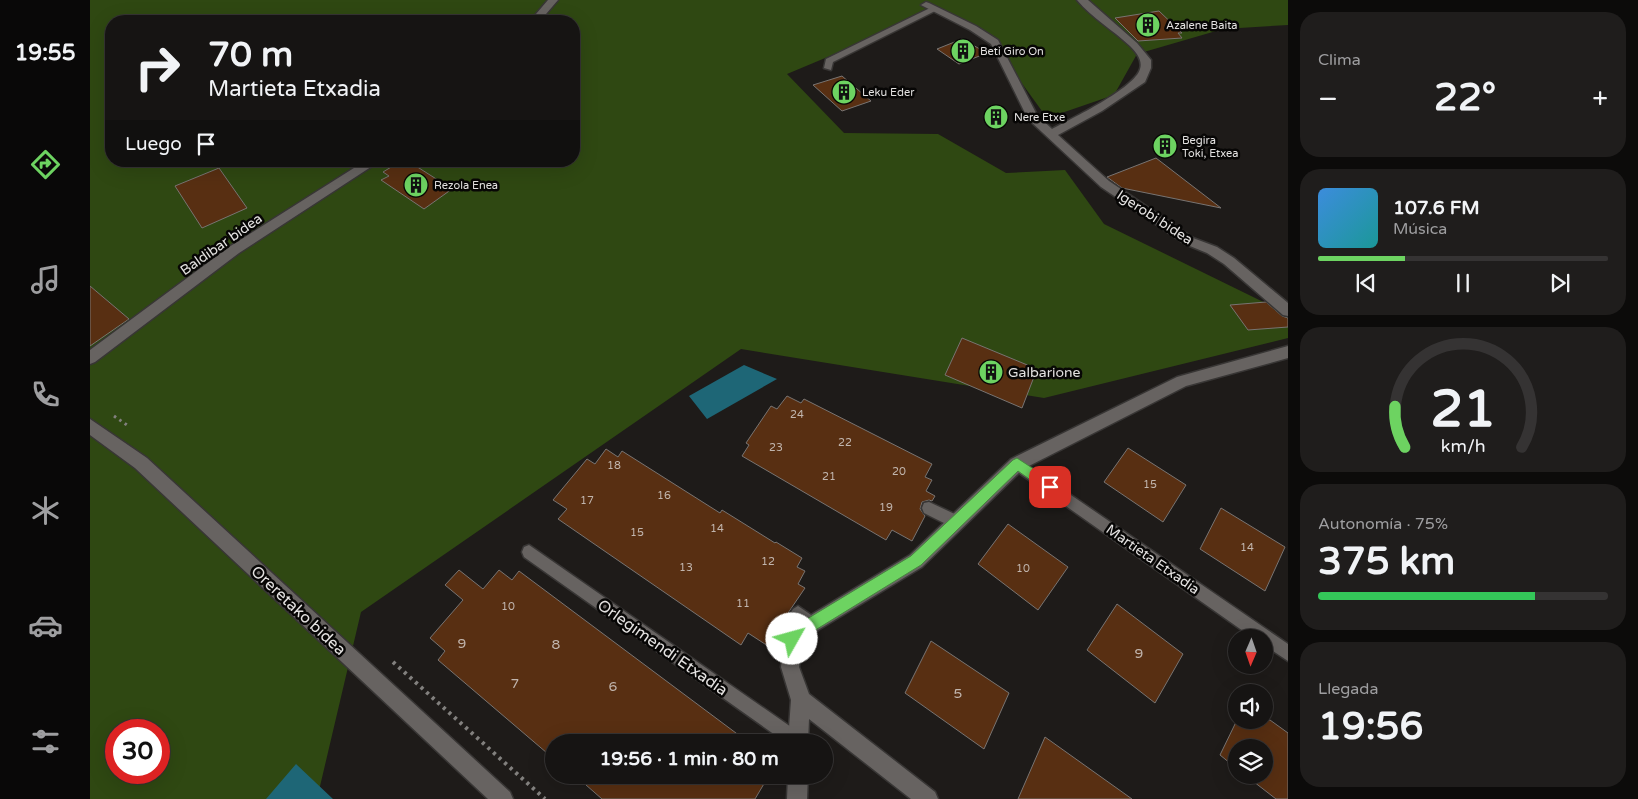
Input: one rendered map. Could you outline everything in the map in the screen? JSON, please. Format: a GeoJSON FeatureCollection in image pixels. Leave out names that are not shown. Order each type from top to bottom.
{"type":"FeatureCollection","features":[{"type":"Feature","properties":{"kind":"street"},"geometry":{"type":"LineString","coordinates":[[541,15],[552,0]]}},
{"type":"Feature","properties":{"kind":"street"},"geometry":{"type":"LineString","coordinates":[[1050,134],[1098,109],[1141,80],[1146,68],[1146,60],[1134,46],[1082,0]]}},
{"type":"Feature","properties":{"kind":"street","name":"Igerobi bidea"},"geometry":{"type":"LineString","coordinates":[[930,8],[973,28],[995,42],[1032,117],[1105,184],[1189,241],[1212,250],[1229,261],[1288,311]]}},
{"type":"Feature","properties":{"kind":"street","name":"Baldibar bidea"},"geometry":{"type":"LineString","coordinates":[[90,358],[234,250],[365,167]]}},
{"type":"Feature","properties":{"kind":"street"},"geometry":{"type":"LineString","coordinates":[[1017,464],[1182,381],[1288,352]]}},
{"type":"Feature","properties":{"kind":"street","name":"Oreretako bidea"},"geometry":{"type":"LineString","coordinates":[[90,426],[141,463],[503,799]]}},
{"type":"Feature","properties":{"kind":"street","name":"Orlegimendi Etxadia"},"geometry":{"type":"LineString","coordinates":[[799,734],[801,700],[790,667],[792,639],[805,619],[916,561],[1017,464]]}},
{"type":"Feature","properties":{"kind":"street"},"geometry":{"type":"LineString","coordinates":[[801,700],[928,799]]}},
{"type":"Feature","properties":{"kind":"street"},"geometry":{"type":"LineString","coordinates":[[797,799],[798,784]]}},
{"type":"Feature","properties":{"kind":"lane","name":"Igerobi bidea"},"geometry":{"type":"LineString","coordinates":[[828,68],[829,61],[930,8]]}},
{"type":"Feature","properties":{"kind":"lane","name":"Martieta Etxadia"},"geometry":{"type":"LineString","coordinates":[[1017,464],[1288,653]]}},
{"type":"Feature","properties":{"kind":"lane"},"geometry":{"type":"LineString","coordinates":[[929,508],[956,522]]}},
{"type":"Feature","properties":{"kind":"lane","name":"Orlegimendi Etxadia"},"geometry":{"type":"LineString","coordinates":[[529,552],[787,734]]}},
{"type":"Feature","properties":{"kind":"green space"},"geometry":{"type":"Polygon","coordinates":[[[90,0],[1288,0],[1288,25],[1223,29],[1137,54],[1114,95],[1047,118],[989,38],[935,12],[787,74],[844,133],[938,134],[1006,173],[1065,170],[1104,224],[1288,314],[1288,338],[1044,398],[741,349],[361,612],[317,799],[90,799],[90,0]]]}},
{"type":"Feature","properties":{"kind":"water"},"geometry":{"type":"Polygon","coordinates":[[[744,365],[777,379],[707,419],[689,396],[744,365]]]}},
{"type":"Feature","properties":{"kind":"water"},"geometry":{"type":"Polygon","coordinates":[[[296,764],[333,799],[266,799],[296,764]]]}},
{"type":"Feature","properties":{"kind":"building","name":"Azalene Baita"},"geometry":{"type":"Polygon","coordinates":[[[1159,11],[1182,33],[1178,33],[1182,38],[1138,41],[1115,18],[1159,11]]]}},
{"type":"Feature","properties":{"kind":"building","name":"Beti Giro On"},"geometry":{"type":"Polygon","coordinates":[[[962,39],[987,53],[959,64],[937,49],[962,39]]]}},
{"type":"Feature","properties":{"kind":"building","name":"Leku Eder"},"geometry":{"type":"Polygon","coordinates":[[[842,76],[871,101],[842,111],[813,85],[842,76]]]}},
{"type":"Feature","properties":{"kind":"building"},"geometry":{"type":"Polygon","coordinates":[[[1156,158],[1221,208],[1122,188],[1107,177],[1156,158]]]}},
{"type":"Feature","properties":{"kind":"building","name":"Rezola Enea"},"geometry":{"type":"Polygon","coordinates":[[[391,167],[417,167],[452,189],[424,209],[381,180],[389,176],[383,172],[391,167]]]}},
{"type":"Feature","properties":{"kind":"building"},"geometry":{"type":"Polygon","coordinates":[[[219,168],[247,208],[202,228],[175,186],[219,168]]]}},
{"type":"Feature","properties":{"kind":"building"},"geometry":{"type":"Polygon","coordinates":[[[90,286],[129,319],[90,346],[90,286]]]}},
{"type":"Feature","properties":{"kind":"building"},"geometry":{"type":"Polygon","coordinates":[[[1266,302],[1282,316],[1288,318],[1288,327],[1248,330],[1230,305],[1266,302]]]}},
{"type":"Feature","properties":{"kind":"building","name":"Galbarione"},"geometry":{"type":"Polygon","coordinates":[[[962,338],[1037,369],[1022,408],[945,375],[962,338]]]}},
{"type":"Feature","properties":{"kind":"building"},"geometry":{"type":"Polygon","coordinates":[[[787,396],[801,403],[804,399],[932,464],[925,477],[932,480],[926,491],[935,496],[932,501],[922,502],[920,509],[925,516],[912,541],[892,530],[886,540],[742,456],[749,445],[746,443],[771,406],[777,409],[787,396]]]}},
{"type":"Feature","properties":{"kind":"building"},"geometry":{"type":"Polygon","coordinates":[[[1128,448],[1186,485],[1163,522],[1104,482],[1128,448]]]}},
{"type":"Feature","properties":{"kind":"building"},"geometry":{"type":"Polygon","coordinates":[[[606,449],[618,457],[622,451],[720,513],[722,510],[802,558],[797,567],[805,571],[798,584],[805,588],[788,613],[789,616],[771,648],[748,633],[741,645],[558,519],[567,509],[553,500],[587,459],[595,464],[606,449]]]}},
{"type":"Feature","properties":{"kind":"building"},"geometry":{"type":"Polygon","coordinates":[[[1221,508],[1285,547],[1265,591],[1200,549],[1221,508]]]}},
{"type":"Feature","properties":{"kind":"building"},"geometry":{"type":"Polygon","coordinates":[[[1008,524],[1068,567],[1038,610],[978,564],[1008,524]]]}},
{"type":"Feature","properties":{"kind":"building"},"geometry":{"type":"Polygon","coordinates":[[[459,570],[483,589],[499,570],[512,580],[519,571],[737,734],[545,734],[545,751],[438,660],[445,651],[430,638],[463,600],[445,585],[459,570]]]}},
{"type":"Feature","properties":{"kind":"building"},"geometry":{"type":"Polygon","coordinates":[[[1117,604],[1183,654],[1155,703],[1087,650],[1117,604]]]}},
{"type":"Feature","properties":{"kind":"building"},"geometry":{"type":"Polygon","coordinates":[[[931,641],[1009,693],[984,749],[905,693],[931,641]]]}},
{"type":"Feature","properties":{"kind":"building"},"geometry":{"type":"Polygon","coordinates":[[[1273,722],[1288,733],[1288,799],[1276,799],[1257,784],[1273,784],[1273,739],[1228,739],[1228,762],[1220,755],[1233,729],[1273,729],[1273,722]]]}},
{"type":"Feature","properties":{"kind":"building"},"geometry":{"type":"Polygon","coordinates":[[[1045,737],[1132,799],[1018,799],[1045,737]]]}},
{"type":"Feature","properties":{"kind":"building"},"geometry":{"type":"Polygon","coordinates":[[[764,784],[755,799],[602,799],[586,785],[764,784]]]}},
{"type":"Feature","properties":{"kind":"place","name":"Azalene Baita"},"geometry":{"type":"Point","coordinates":[1148,25]}},
{"type":"Feature","properties":{"kind":"place","name":"Beti Giro On"},"geometry":{"type":"Point","coordinates":[963,51]}},
{"type":"Feature","properties":{"kind":"place","name":"Leku Eder"},"geometry":{"type":"Point","coordinates":[844,92]}},
{"type":"Feature","properties":{"kind":"place","name":"Nere Etxe"},"geometry":{"type":"Point","coordinates":[996,117]}},
{"type":"Feature","properties":{"kind":"place","name":"Begira Toki, Etxea"},"geometry":{"type":"Point","coordinates":[1165,146]}},
{"type":"Feature","properties":{"kind":"place","name":"Rezola Enea"},"geometry":{"type":"Point","coordinates":[416,185]}},
{"type":"Feature","properties":{"kind":"place","name":"Galbarione"},"geometry":{"type":"Point","coordinates":[991,372]}},
{"type":"Feature","properties":{"kind":"route"},"geometry":{"type":"LineString","coordinates":[[792,639],[812,624],[916,561],[1017,464],[1050,487]]}}]}
